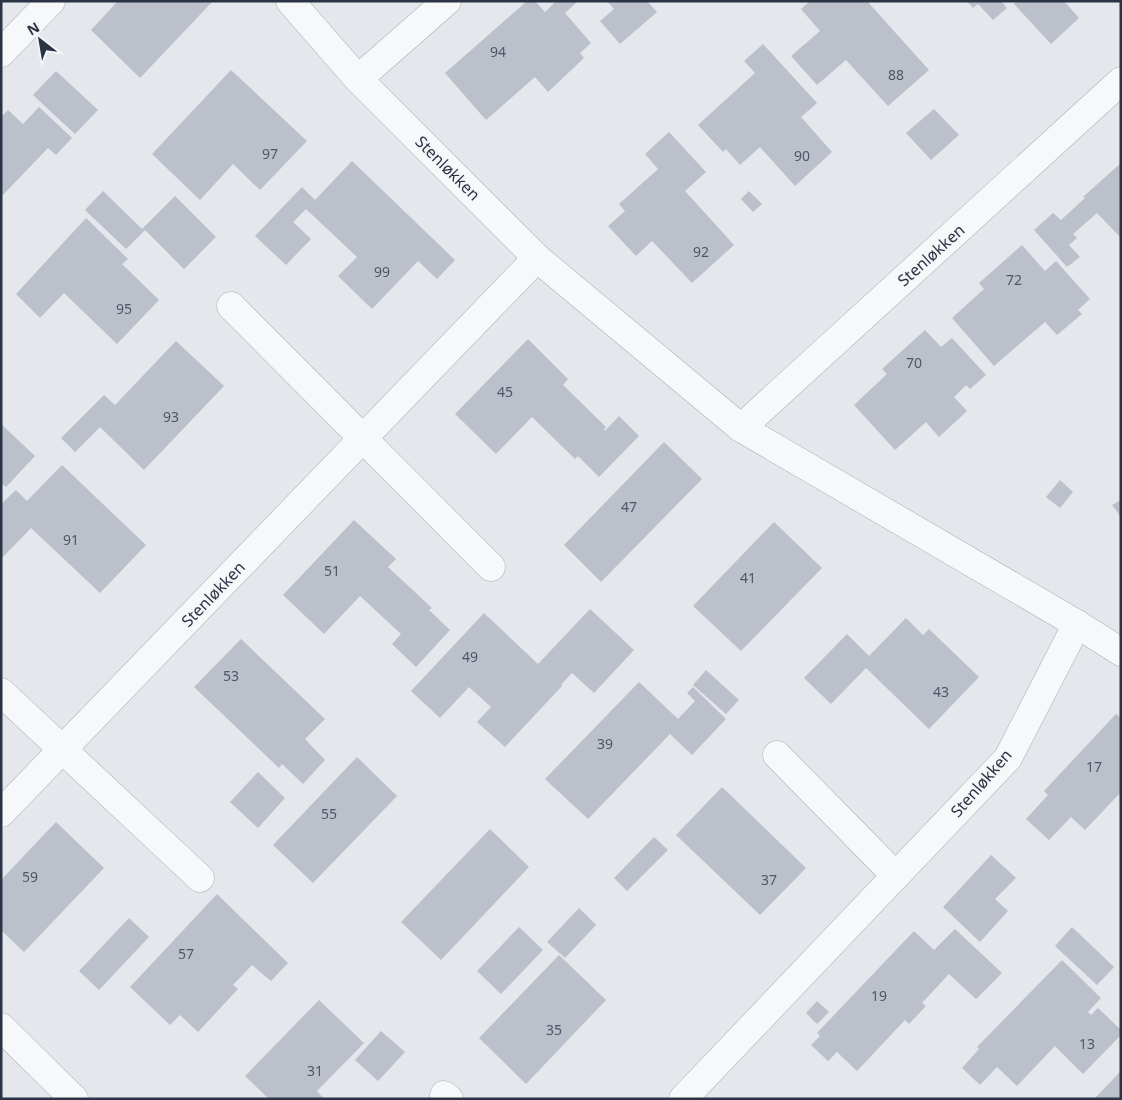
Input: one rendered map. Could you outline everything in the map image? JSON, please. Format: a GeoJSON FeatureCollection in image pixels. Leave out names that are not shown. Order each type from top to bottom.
{"type":"FeatureCollection","features":[{"type":"Feature","properties":{"kind":"street"},"geometry":{"type":"LineString","coordinates":[[1,53],[51,1]]}},
{"type":"Feature","properties":{"kind":"street","name":"Stenløkken"},"geometry":{"type":"LineString","coordinates":[[290,1],[358,79],[538,258],[741,428],[1077,624],[1121,652]]}},
{"type":"Feature","properties":{"kind":"street"},"geometry":{"type":"LineString","coordinates":[[358,79],[447,1]]}},
{"type":"Feature","properties":{"kind":"street","name":"Stenløkken"},"geometry":{"type":"LineString","coordinates":[[741,428],[1121,82]]}},
{"type":"Feature","properties":{"kind":"street","name":"Stenløkken"},"geometry":{"type":"LineString","coordinates":[[1,813],[538,258]]}},
{"type":"Feature","properties":{"kind":"street"},"geometry":{"type":"LineString","coordinates":[[231,306],[491,568]]}},
{"type":"Feature","properties":{"kind":"street","name":"Stenløkken"},"geometry":{"type":"LineString","coordinates":[[683,1099],[1008,758],[1077,624]]}},
{"type":"Feature","properties":{"kind":"street"},"geometry":{"type":"LineString","coordinates":[[1,692],[200,878]]}},
{"type":"Feature","properties":{"kind":"street"},"geometry":{"type":"LineString","coordinates":[[777,755],[896,876]]}},
{"type":"Feature","properties":{"kind":"street"},"geometry":{"type":"LineString","coordinates":[[1,1027],[74,1099]]}},
{"type":"Feature","properties":{"kind":"building"},"geometry":{"type":"Polygon","coordinates":[[[118,1],[213,1],[140,78],[91,30],[118,1]]]}},
{"type":"Feature","properties":{"kind":"building"},"geometry":{"type":"Polygon","coordinates":[[[527,1],[535,1],[545,12],[556,1],[578,1],[565,13],[591,43],[580,53],[584,58],[548,92],[535,77],[486,120],[445,73],[527,1]]]}},
{"type":"Feature","properties":{"kind":"building"},"geometry":{"type":"Polygon","coordinates":[[[607,1],[647,1],[657,12],[620,44],[600,21],[614,9],[607,1]]]}},
{"type":"Feature","properties":{"kind":"building"},"geometry":{"type":"Polygon","coordinates":[[[810,1],[867,1],[929,70],[888,106],[846,60],[817,85],[791,56],[820,31],[801,9],[810,1]]]}},
{"type":"Feature","properties":{"kind":"building"},"geometry":{"type":"Polygon","coordinates":[[[967,1],[1001,1],[1007,8],[993,20],[978,4],[973,8],[967,1]]]}},
{"type":"Feature","properties":{"kind":"building"},"geometry":{"type":"Polygon","coordinates":[[[1017,1],[1064,1],[1079,18],[1051,44],[1014,4],[1017,1]]]}},
{"type":"Feature","properties":{"kind":"building"},"geometry":{"type":"Polygon","coordinates":[[[763,44],[817,103],[801,117],[832,152],[795,186],[760,147],[740,165],[726,149],[723,152],[698,125],[755,73],[744,61],[763,44]]]}},
{"type":"Feature","properties":{"kind":"building"},"geometry":{"type":"Polygon","coordinates":[[[231,70],[307,141],[260,190],[233,164],[200,200],[152,154],[231,70]]]}},
{"type":"Feature","properties":{"kind":"building"},"geometry":{"type":"Polygon","coordinates":[[[56,71],[98,110],[75,134],[33,95],[56,71]]]}},
{"type":"Feature","properties":{"kind":"building"},"geometry":{"type":"Polygon","coordinates":[[[39,107],[72,138],[56,155],[48,148],[1,197],[1,117],[8,110],[23,124],[39,107]]]}},
{"type":"Feature","properties":{"kind":"building"},"geometry":{"type":"Polygon","coordinates":[[[934,109],[959,135],[931,160],[906,133],[934,109]]]}},
{"type":"Feature","properties":{"kind":"building"},"geometry":{"type":"Polygon","coordinates":[[[669,132],[706,172],[685,191],[734,245],[692,283],[652,241],[636,256],[608,226],[625,211],[619,204],[658,169],[645,154],[669,132]]]}},
{"type":"Feature","properties":{"kind":"building"},"geometry":{"type":"Polygon","coordinates":[[[352,161],[455,260],[437,279],[418,261],[372,309],[338,276],[357,257],[306,209],[293,222],[311,239],[286,265],[255,236],[302,187],[315,200],[352,161]]]}},
{"type":"Feature","properties":{"kind":"building"},"geometry":{"type":"Polygon","coordinates":[[[1121,163],[1121,238],[1097,213],[1073,234],[1077,238],[1069,245],[1080,257],[1067,267],[1034,230],[1053,213],[1061,220],[1085,198],[1083,197],[1121,163]]]}},
{"type":"Feature","properties":{"kind":"building"},"geometry":{"type":"Polygon","coordinates":[[[103,191],[142,229],[175,196],[216,237],[184,269],[145,230],[126,249],[85,210],[103,191]]]}},
{"type":"Feature","properties":{"kind":"building"},"geometry":{"type":"Polygon","coordinates":[[[749,191],[762,204],[753,212],[741,199],[749,191]]]}},
{"type":"Feature","properties":{"kind":"building"},"geometry":{"type":"Polygon","coordinates":[[[86,218],[128,259],[122,264],[159,300],[117,344],[64,293],[40,318],[16,294],[86,218]]]}},
{"type":"Feature","properties":{"kind":"building"},"geometry":{"type":"Polygon","coordinates":[[[1022,245],[1045,271],[1056,261],[1090,299],[1078,310],[1082,314],[1057,335],[1045,322],[994,366],[952,318],[984,289],[979,283],[1022,245]]]}},
{"type":"Feature","properties":{"kind":"building"},"geometry":{"type":"Polygon","coordinates":[[[925,330],[941,347],[952,338],[986,375],[970,389],[966,385],[954,397],[967,411],[939,437],[926,422],[895,450],[854,405],[887,374],[882,369],[925,330]]]}},
{"type":"Feature","properties":{"kind":"building"},"geometry":{"type":"Polygon","coordinates":[[[528,339],[568,379],[563,385],[606,427],[605,431],[619,416],[639,436],[599,477],[578,456],[575,459],[532,417],[496,454],[455,414],[528,339]]]}},
{"type":"Feature","properties":{"kind":"building"},"geometry":{"type":"Polygon","coordinates":[[[176,341],[224,386],[144,470],[100,427],[75,452],[61,438],[104,395],[115,405],[176,341]]]}},
{"type":"Feature","properties":{"kind":"building"},"geometry":{"type":"Polygon","coordinates":[[[1,424],[35,456],[6,487],[1,483],[1,424]]]}},
{"type":"Feature","properties":{"kind":"building"},"geometry":{"type":"Polygon","coordinates":[[[664,442],[702,479],[601,582],[564,545],[664,442]]]}},
{"type":"Feature","properties":{"kind":"building"},"geometry":{"type":"Polygon","coordinates":[[[62,465],[146,545],[100,593],[31,528],[1,559],[1,504],[16,490],[27,501],[62,465]]]}},
{"type":"Feature","properties":{"kind":"building"},"geometry":{"type":"Polygon","coordinates":[[[1060,480],[1073,492],[1060,508],[1046,497],[1060,480]]]}},
{"type":"Feature","properties":{"kind":"building"},"geometry":{"type":"Polygon","coordinates":[[[1121,500],[1121,517],[1112,505],[1121,500]]]}},
{"type":"Feature","properties":{"kind":"building"},"geometry":{"type":"Polygon","coordinates":[[[354,520],[396,559],[388,567],[432,608],[429,610],[450,630],[416,667],[392,644],[401,634],[360,596],[324,634],[283,595],[354,520]]]}},
{"type":"Feature","properties":{"kind":"building"},"geometry":{"type":"Polygon","coordinates":[[[774,522],[822,568],[741,651],[693,606],[774,522]]]}},
{"type":"Feature","properties":{"kind":"building"},"geometry":{"type":"Polygon","coordinates":[[[590,609],[634,650],[594,693],[572,673],[505,747],[477,722],[491,707],[469,687],[440,718],[411,691],[484,613],[538,664],[590,609]]]}},
{"type":"Feature","properties":{"kind":"building"},"geometry":{"type":"Polygon","coordinates":[[[906,618],[923,635],[929,629],[979,677],[929,729],[866,668],[831,704],[804,678],[847,634],[869,656],[906,618]]]}},
{"type":"Feature","properties":{"kind":"building"},"geometry":{"type":"Polygon","coordinates":[[[241,639],[325,719],[305,739],[325,760],[303,784],[282,764],[279,768],[194,687],[241,639]]]}},
{"type":"Feature","properties":{"kind":"building"},"geometry":{"type":"Polygon","coordinates":[[[706,670],[739,700],[726,714],[693,685],[706,670]]]}},
{"type":"Feature","properties":{"kind":"building"},"geometry":{"type":"Polygon","coordinates":[[[639,682],[678,719],[695,701],[687,693],[693,687],[726,719],[692,755],[670,734],[588,819],[545,779],[639,682]]]}},
{"type":"Feature","properties":{"kind":"building"},"geometry":{"type":"Polygon","coordinates":[[[1116,714],[1121,718],[1121,792],[1085,830],[1071,817],[1049,840],[1026,819],[1048,795],[1044,791],[1116,714]]]}},
{"type":"Feature","properties":{"kind":"building"},"geometry":{"type":"Polygon","coordinates":[[[357,757],[397,796],[313,883],[273,845],[357,757]]]}},
{"type":"Feature","properties":{"kind":"building"},"geometry":{"type":"Polygon","coordinates":[[[258,772],[285,798],[258,828],[230,802],[258,772]]]}},
{"type":"Feature","properties":{"kind":"building"},"geometry":{"type":"Polygon","coordinates":[[[722,787],[806,868],[760,915],[676,835],[722,787]]]}},
{"type":"Feature","properties":{"kind":"building"},"geometry":{"type":"Polygon","coordinates":[[[56,822],[104,868],[24,952],[1,930],[1,880],[56,822]]]}},
{"type":"Feature","properties":{"kind":"building"},"geometry":{"type":"Polygon","coordinates":[[[490,829],[529,867],[441,960],[401,922],[490,829]]]}},
{"type":"Feature","properties":{"kind":"building"},"geometry":{"type":"Polygon","coordinates":[[[654,837],[668,850],[627,891],[614,878],[654,837]]]}},
{"type":"Feature","properties":{"kind":"building"},"geometry":{"type":"Polygon","coordinates":[[[991,855],[1016,878],[995,899],[1008,911],[980,942],[943,907],[991,855]]]}},
{"type":"Feature","properties":{"kind":"building"},"geometry":{"type":"Polygon","coordinates":[[[217,894],[288,963],[271,981],[252,965],[233,985],[238,989],[198,1032],[180,1015],[170,1025],[130,987],[217,894]]]}},
{"type":"Feature","properties":{"kind":"building"},"geometry":{"type":"Polygon","coordinates":[[[579,908],[596,925],[565,958],[547,942],[579,908]]]}},
{"type":"Feature","properties":{"kind":"building"},"geometry":{"type":"Polygon","coordinates":[[[129,918],[149,937],[99,990],[79,971],[129,918]]]}},
{"type":"Feature","properties":{"kind":"building"},"geometry":{"type":"Polygon","coordinates":[[[519,927],[543,950],[501,994],[477,971],[519,927]]]}},
{"type":"Feature","properties":{"kind":"building"},"geometry":{"type":"Polygon","coordinates":[[[1072,927],[1114,967],[1097,985],[1055,946],[1072,927]]]}},
{"type":"Feature","properties":{"kind":"building"},"geometry":{"type":"Polygon","coordinates":[[[955,929],[1002,973],[976,999],[949,974],[922,1003],[926,1006],[909,1024],[905,1020],[857,1071],[837,1052],[828,1061],[811,1045],[820,1036],[817,1033],[914,931],[934,950],[955,929]]]}},
{"type":"Feature","properties":{"kind":"building"},"geometry":{"type":"Polygon","coordinates":[[[559,955],[606,1000],[526,1084],[479,1038],[559,955]]]}},
{"type":"Feature","properties":{"kind":"building"},"geometry":{"type":"Polygon","coordinates":[[[1062,960],[1101,998],[1088,1012],[1091,1015],[1098,1008],[1121,1030],[1121,1035],[1083,1074],[1055,1046],[1017,1086],[997,1067],[980,1085],[962,1068],[979,1049],[977,1047],[1062,960]]]}},
{"type":"Feature","properties":{"kind":"building"},"geometry":{"type":"Polygon","coordinates":[[[319,1000],[364,1043],[317,1091],[324,1099],[269,1099],[245,1076],[319,1000]]]}},
{"type":"Feature","properties":{"kind":"building"},"geometry":{"type":"Polygon","coordinates":[[[817,1001],[829,1012],[817,1024],[806,1013],[817,1001]]]}},
{"type":"Feature","properties":{"kind":"building"},"geometry":{"type":"Polygon","coordinates":[[[381,1031],[405,1052],[378,1081],[355,1060],[381,1031]]]}},
{"type":"Feature","properties":{"kind":"building"},"geometry":{"type":"Polygon","coordinates":[[[1121,1071],[1121,1099],[1094,1099],[1121,1071]]]}}]}
